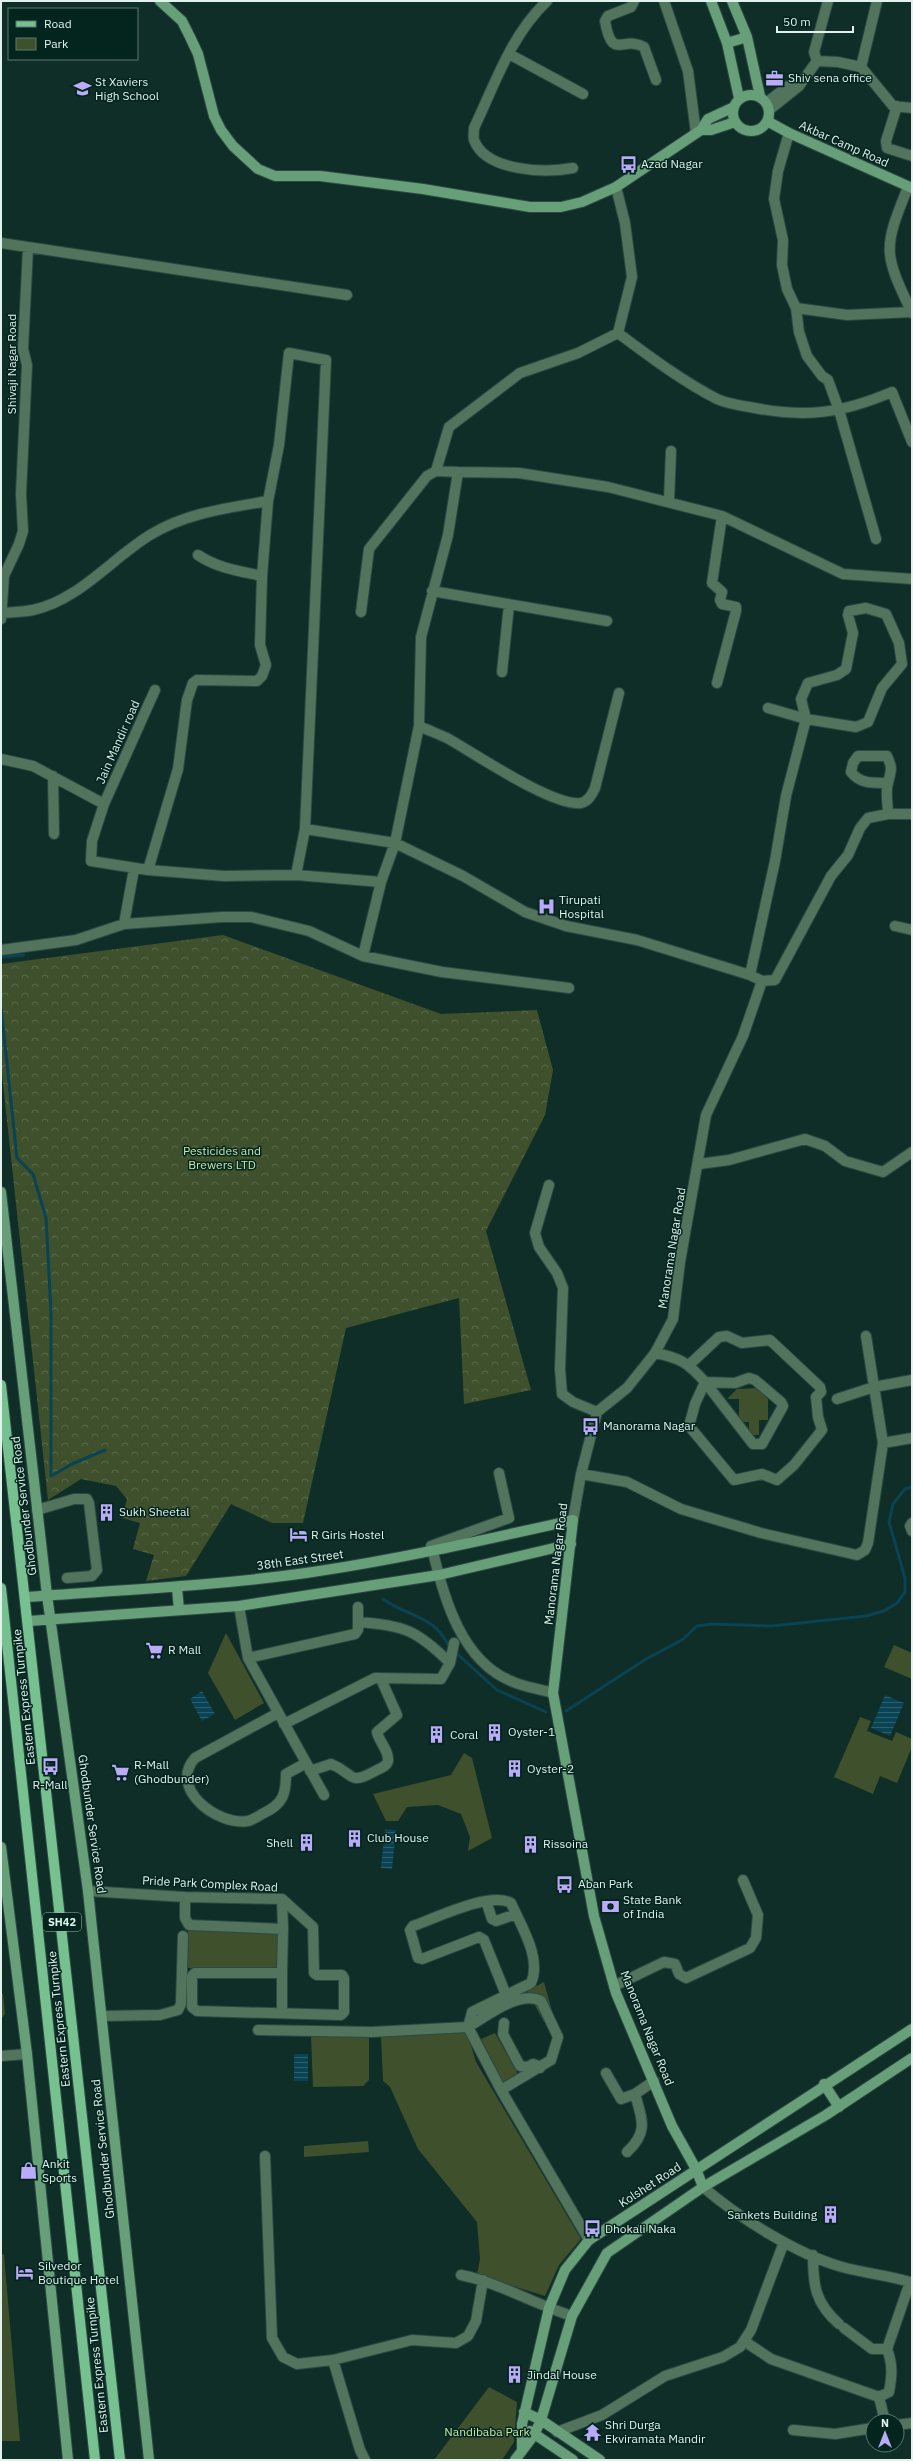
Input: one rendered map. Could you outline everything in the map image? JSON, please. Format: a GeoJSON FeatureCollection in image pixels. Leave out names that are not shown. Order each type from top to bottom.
{"type":"FeatureCollection","features":[{"type":"Feature","properties":{"kind":"main road","name":"Eastern Express Turnpike"},"geometry":{"type":"LineString","coordinates":[[1,1384],[29,1621],[120,2460]]}},
{"type":"Feature","properties":{"kind":"main road","name":"Eastern Express Turnpike"},"geometry":{"type":"LineString","coordinates":[[1,1588],[95,2460]]}},
{"type":"Feature","properties":{"kind":"street"},"geometry":{"type":"LineString","coordinates":[[160,1],[182,21],[190,37],[198,54],[214,116],[221,130],[233,146],[258,169],[275,176],[320,176],[423,188],[530,207],[561,207],[582,202],[616,187],[699,131],[708,120],[753,94],[765,103]]}},
{"type":"Feature","properties":{"kind":"street"},"geometry":{"type":"LineString","coordinates":[[546,1],[530,17],[509,54],[474,128],[474,140],[484,154],[509,167],[558,171],[573,168]]}},
{"type":"Feature","properties":{"kind":"street"},"geometry":{"type":"LineString","coordinates":[[634,1],[631,7],[608,16],[605,21],[608,37],[613,43],[620,46],[638,43],[644,47],[656,80]]}},
{"type":"Feature","properties":{"kind":"street"},"geometry":{"type":"LineString","coordinates":[[664,1],[688,71],[699,131]]}},
{"type":"Feature","properties":{"kind":"street"},"geometry":{"type":"LineString","coordinates":[[711,1],[727,43],[736,103],[733,115],[735,122],[748,131],[763,127],[767,121],[765,103],[747,37],[732,1]]}},
{"type":"Feature","properties":{"kind":"street"},"geometry":{"type":"LineString","coordinates":[[817,61],[814,52],[828,1]]}},
{"type":"Feature","properties":{"kind":"street"},"geometry":{"type":"LineString","coordinates":[[861,67],[877,1]]}},
{"type":"Feature","properties":{"kind":"street"},"geometry":{"type":"LineString","coordinates":[[727,43],[747,37]]}},
{"type":"Feature","properties":{"kind":"street"},"geometry":{"type":"LineString","coordinates":[[509,54],[583,94]]}},
{"type":"Feature","properties":{"kind":"street"},"geometry":{"type":"LineString","coordinates":[[765,103],[795,80],[802,79],[817,61]]}},
{"type":"Feature","properties":{"kind":"street"},"geometry":{"type":"LineString","coordinates":[[817,61],[838,62],[861,67],[893,106],[912,108]]}},
{"type":"Feature","properties":{"kind":"street"},"geometry":{"type":"LineString","coordinates":[[897,106],[886,141],[887,148],[912,156]]}},
{"type":"Feature","properties":{"kind":"street","name":"Akbar Camp Road"},"geometry":{"type":"LineString","coordinates":[[767,121],[788,133],[910,187]]}},
{"type":"Feature","properties":{"kind":"street"},"geometry":{"type":"LineString","coordinates":[[699,131],[711,130],[735,122]]}},
{"type":"Feature","properties":{"kind":"street"},"geometry":{"type":"LineString","coordinates":[[788,133],[778,171],[774,199],[783,240],[782,266],[787,290],[796,308],[799,332],[807,356],[822,376],[828,380],[839,410],[876,539]]}},
{"type":"Feature","properties":{"kind":"street"},"geometry":{"type":"LineString","coordinates":[[436,471],[449,427],[520,373],[578,353],[618,333],[632,277],[625,223],[616,187]]}},
{"type":"Feature","properties":{"kind":"street"},"geometry":{"type":"LineString","coordinates":[[796,308],[848,316],[912,312],[894,278],[889,258],[888,242],[910,187]]}},
{"type":"Feature","properties":{"kind":"street"},"geometry":{"type":"LineString","coordinates":[[1,243],[347,295]]}},
{"type":"Feature","properties":{"kind":"street","name":"Shivaji Nagar Road"},"geometry":{"type":"LineString","coordinates":[[2,616],[4,576],[20,544],[22,531],[21,494],[27,365],[23,349],[28,248]]}},
{"type":"Feature","properties":{"kind":"street"},"geometry":{"type":"LineString","coordinates":[[618,333],[718,399],[743,406],[786,414],[819,414],[839,410],[892,392],[912,442]]}},
{"type":"Feature","properties":{"kind":"street"},"geometry":{"type":"LineString","coordinates":[[148,870],[178,769],[187,700],[193,683],[197,680],[250,683],[257,681],[262,676],[266,665],[260,645],[262,576],[268,501],[279,445],[289,352],[326,360],[305,829],[296,875]]}},
{"type":"Feature","properties":{"kind":"street"},"geometry":{"type":"LineString","coordinates":[[669,501],[671,451]]}},
{"type":"Feature","properties":{"kind":"street"},"geometry":{"type":"LineString","coordinates":[[361,612],[369,549],[427,476],[436,471],[519,473],[608,487],[669,501],[722,516],[843,574],[912,579]]}},
{"type":"Feature","properties":{"kind":"street"},"geometry":{"type":"LineString","coordinates":[[363,956],[381,882],[395,843],[419,726],[421,637],[448,535],[458,472]]}},
{"type":"Feature","properties":{"kind":"street"},"geometry":{"type":"LineString","coordinates":[[2,616],[33,610],[60,600],[99,575],[150,535],[185,518],[218,509],[268,501]]}},
{"type":"Feature","properties":{"kind":"street"},"geometry":{"type":"LineString","coordinates":[[717,683],[736,611],[736,607],[722,604],[720,600],[722,592],[712,583],[722,516]]}},
{"type":"Feature","properties":{"kind":"street"},"geometry":{"type":"LineString","coordinates":[[198,554],[210,563],[221,567],[262,576]]}},
{"type":"Feature","properties":{"kind":"street"},"geometry":{"type":"LineString","coordinates":[[432,591],[607,621]]}},
{"type":"Feature","properties":{"kind":"street"},"geometry":{"type":"LineString","coordinates":[[502,672],[509,604]]}},
{"type":"Feature","properties":{"kind":"street"},"geometry":{"type":"LineString","coordinates":[[750,975],[776,861],[786,796],[806,719],[801,699],[808,683],[837,675],[846,669],[853,633],[848,615],[849,610],[866,608],[886,614],[899,643],[902,664],[882,688],[868,722],[856,727],[806,719],[768,708]]}},
{"type":"Feature","properties":{"kind":"street","name":"Jain Mandir road"},"geometry":{"type":"LineString","coordinates":[[134,869],[91,860],[92,841],[104,804],[156,690]]}},
{"type":"Feature","properties":{"kind":"street"},"geometry":{"type":"LineString","coordinates":[[419,726],[446,738],[507,773],[562,801],[583,802],[590,798],[595,788],[619,693]]}},
{"type":"Feature","properties":{"kind":"street"},"geometry":{"type":"LineString","coordinates":[[1,759],[33,766],[104,804]]}},
{"type":"Feature","properties":{"kind":"street"},"geometry":{"type":"LineString","coordinates":[[53,776],[54,834]]}},
{"type":"Feature","properties":{"kind":"street"},"geometry":{"type":"LineString","coordinates":[[887,783],[888,814]]}},
{"type":"Feature","properties":{"kind":"street"},"geometry":{"type":"LineString","coordinates":[[305,829],[395,843],[464,876],[525,912],[566,926],[637,940],[750,975],[762,981],[775,980],[831,876],[848,855],[860,828],[868,818],[888,814],[912,814]]}},
{"type":"Feature","properties":{"kind":"street"},"geometry":{"type":"LineString","coordinates":[[124,924],[134,869],[224,876],[296,875],[381,882]]}},
{"type":"Feature","properties":{"kind":"street"},"geometry":{"type":"LineString","coordinates":[[1,950],[76,940],[124,924],[222,917],[251,917],[309,931],[363,956],[442,972],[569,988]]}},
{"type":"Feature","properties":{"kind":"street"},"geometry":{"type":"LineString","coordinates":[[895,926],[912,930]]}},
{"type":"Feature","properties":{"kind":"street","name":"Manorama Nagar Road"},"geometry":{"type":"LineString","coordinates":[[702,2187],[696,2169],[672,2126],[614,1986],[594,1916],[553,1693],[573,1520],[581,1474],[597,1412],[627,1388],[655,1353],[673,1319],[680,1262],[699,1164],[706,1115],[743,1036],[762,981]]}},
{"type":"Feature","properties":{"kind":"street"},"geometry":{"type":"LineString","coordinates":[[699,1164],[729,1160],[805,1138],[825,1146],[845,1161],[883,1172],[912,1152]]}},
{"type":"Feature","properties":{"kind":"street"},"geometry":{"type":"LineString","coordinates":[[548,1185],[535,1233],[539,1247],[557,1273],[563,1288],[560,1369],[562,1394],[573,1402],[597,1412]]}},
{"type":"Feature","properties":{"kind":"street","name":"Ghodbunder Service Road"},"geometry":{"type":"LineString","coordinates":[[1,1192],[47,1595],[88,1891],[149,2460]]}},
{"type":"Feature","properties":{"kind":"street"},"geometry":{"type":"LineString","coordinates":[[690,1365],[719,1337],[727,1336],[742,1343],[770,1340],[820,1387],[821,1392],[816,1397],[818,1417],[822,1430],[794,1465],[777,1480],[762,1474],[734,1480],[689,1426],[695,1404],[705,1382]]}},
{"type":"Feature","properties":{"kind":"street"},"geometry":{"type":"LineString","coordinates":[[581,1474],[627,1482],[681,1509],[761,1532],[857,1555],[865,1550],[868,1543],[883,1444],[866,1336]]}},
{"type":"Feature","properties":{"kind":"street"},"geometry":{"type":"LineString","coordinates":[[655,1353],[676,1357],[690,1365],[753,1444],[762,1444],[779,1416],[783,1406],[781,1402],[755,1380],[749,1378],[735,1383],[705,1382]]}},
{"type":"Feature","properties":{"kind":"street"},"geometry":{"type":"LineString","coordinates":[[837,1399],[874,1387],[912,1380]]}},
{"type":"Feature","properties":{"kind":"street"},"geometry":{"type":"LineString","coordinates":[[883,1444],[912,1438]]}},
{"type":"Feature","properties":{"kind":"street"},"geometry":{"type":"LineString","coordinates":[[499,1473],[509,1518],[432,1549],[457,1628],[465,1640],[489,1667],[510,1681],[553,1693]]}},
{"type":"Feature","properties":{"kind":"street"},"geometry":{"type":"LineString","coordinates":[[38,1510],[74,1500],[87,1499],[89,1503],[97,1570],[92,1576],[67,1578]]}},
{"type":"Feature","properties":{"kind":"street","name":"38th East Street"},"geometry":{"type":"LineString","coordinates":[[25,1597],[177,1588],[306,1573],[573,1520]]}},
{"type":"Feature","properties":{"kind":"street"},"geometry":{"type":"LineString","coordinates":[[912,1523],[910,1526],[912,1531]]}},
{"type":"Feature","properties":{"kind":"street"},"geometry":{"type":"LineString","coordinates":[[29,1621],[239,1606],[439,1575],[571,1544]]}},
{"type":"Feature","properties":{"kind":"street"},"geometry":{"type":"LineString","coordinates":[[177,1588],[179,1610]]}},
{"type":"Feature","properties":{"kind":"street"},"geometry":{"type":"LineString","coordinates":[[239,1606],[248,1658],[324,1795]]}},
{"type":"Feature","properties":{"kind":"street"},"geometry":{"type":"LineString","coordinates":[[248,1658],[355,1634],[358,1630],[358,1607]]}},
{"type":"Feature","properties":{"kind":"street"},"geometry":{"type":"LineString","coordinates":[[358,1622],[390,1624],[411,1631],[423,1637],[450,1663]]}},
{"type":"Feature","properties":{"kind":"street"},"geometry":{"type":"LineString","coordinates":[[284,1724],[375,1678],[441,1679],[450,1663],[454,1643]]}},
{"type":"Feature","properties":{"kind":"street"},"geometry":{"type":"LineString","coordinates":[[278,1713],[195,1758],[188,1770],[188,1781],[196,1801],[209,1811],[230,1820],[248,1821],[281,1802],[286,1793],[286,1774],[308,1767],[330,1764],[355,1779],[362,1778],[385,1766],[388,1761],[387,1753],[378,1732],[397,1715],[382,1679]]}},
{"type":"Feature","properties":{"kind":"street"},"geometry":{"type":"LineString","coordinates":[[1,1847],[27,2054],[68,2460]]}},
{"type":"Feature","properties":{"kind":"street"},"geometry":{"type":"LineString","coordinates":[[614,1986],[664,1962],[675,1964],[679,1974],[686,1978],[750,1948],[756,1938],[758,1915],[743,1880]]}},
{"type":"Feature","properties":{"kind":"street","name":"Pride Park Complex Road"},"geometry":{"type":"LineString","coordinates":[[88,1891],[185,1897],[282,1899],[312,1927],[314,1973],[317,1975],[342,1975],[344,1978],[344,2012],[341,2015],[282,2012],[197,2011],[192,2007],[192,1976],[195,1973],[282,1973]]}},
{"type":"Feature","properties":{"kind":"street"},"geometry":{"type":"LineString","coordinates":[[185,1897],[185,1918],[189,1925],[283,1929]]}},
{"type":"Feature","properties":{"kind":"street"},"geometry":{"type":"LineString","coordinates":[[282,1899],[282,2012]]}},
{"type":"Feature","properties":{"kind":"street"},"geometry":{"type":"LineString","coordinates":[[506,1995],[484,1940],[479,1937],[422,1959],[418,1958],[410,1930],[413,1926],[486,1900],[505,1899],[511,1903],[533,1958],[535,1975],[531,1983],[472,2012],[468,2027],[501,2090],[589,2240]]}},
{"type":"Feature","properties":{"kind":"street"},"geometry":{"type":"LineString","coordinates":[[486,1900],[492,1919],[496,1921],[516,1914]]}},
{"type":"Feature","properties":{"kind":"street"},"geometry":{"type":"LineString","coordinates":[[102,2016],[160,2015],[178,2010],[181,2004],[183,1936]]}},
{"type":"Feature","properties":{"kind":"street"},"geometry":{"type":"LineString","coordinates":[[258,2030],[372,2032],[468,2027],[509,2004],[527,1998],[541,2001],[558,2037],[551,2060],[540,2068],[501,2090]]}},
{"type":"Feature","properties":{"kind":"street"},"geometry":{"type":"LineString","coordinates":[[504,2023],[503,2034],[520,2066],[528,2067],[533,2064],[540,2068]]}},
{"type":"Feature","properties":{"kind":"street","name":"Kolshet Road"},"geometry":{"type":"LineString","coordinates":[[522,2449],[522,2424],[524,2412],[549,2308],[565,2270],[589,2240],[824,2084],[912,2029]]}},
{"type":"Feature","properties":{"kind":"street"},"geometry":{"type":"LineString","coordinates":[[1,2056],[27,2054]]}},
{"type":"Feature","properties":{"kind":"street"},"geometry":{"type":"LineString","coordinates":[[515,2460],[534,2435],[541,2420],[572,2316],[607,2253],[702,2187],[838,2107],[912,2058]]}},
{"type":"Feature","properties":{"kind":"street"},"geometry":{"type":"LineString","coordinates":[[606,2073],[621,2099],[634,2094],[654,2082]]}},
{"type":"Feature","properties":{"kind":"street"},"geometry":{"type":"LineString","coordinates":[[824,2084],[838,2107]]}},
{"type":"Feature","properties":{"kind":"street"},"geometry":{"type":"LineString","coordinates":[[627,2152],[639,2141],[642,2120],[634,2094]]}},
{"type":"Feature","properties":{"kind":"street"},"geometry":{"type":"LineString","coordinates":[[265,2156],[272,2338],[283,2357],[297,2364],[333,2360],[412,2340],[456,2343],[468,2336],[476,2321],[483,2280]]}},
{"type":"Feature","properties":{"kind":"street"},"geometry":{"type":"LineString","coordinates":[[702,2187],[726,2207],[743,2215],[784,2242],[843,2267],[887,2275],[910,2282],[887,2349],[891,2360],[892,2376],[889,2392],[879,2397],[772,2359],[744,2341]]}},
{"type":"Feature","properties":{"kind":"street"},"geometry":{"type":"LineString","coordinates":[[556,2432],[602,2415],[665,2376],[723,2357],[740,2347],[760,2306],[784,2242]]}},
{"type":"Feature","properties":{"kind":"street"},"geometry":{"type":"LineString","coordinates":[[813,2255],[816,2297],[827,2314],[872,2349],[887,2349]]}},
{"type":"Feature","properties":{"kind":"street"},"geometry":{"type":"LineString","coordinates":[[461,2275],[483,2280],[549,2308],[572,2316]]}},
{"type":"Feature","properties":{"kind":"street"},"geometry":{"type":"LineString","coordinates":[[333,2360],[360,2450],[365,2460]]}},
{"type":"Feature","properties":{"kind":"street"},"geometry":{"type":"LineString","coordinates":[[879,2397],[883,2413]]}},
{"type":"Feature","properties":{"kind":"street"},"geometry":{"type":"LineString","coordinates":[[524,2412],[541,2420],[556,2432],[600,2460]]}},
{"type":"Feature","properties":{"kind":"street"},"geometry":{"type":"LineString","coordinates":[[522,2424],[534,2435],[573,2460]]}},
{"type":"Feature","properties":{"kind":"street"},"geometry":{"type":"LineString","coordinates":[[793,2430],[835,2434],[865,2429]]}},
{"type":"Feature","properties":{"kind":"green space","name":"Pesticides and Brewers LTD"},"geometry":{"type":"Polygon","coordinates":[[[223,935],[441,1014],[537,1010],[553,1070],[545,1115],[486,1231],[531,1390],[464,1404],[459,1298],[346,1328],[303,1523],[272,1523],[231,1504],[186,1576],[146,1581],[154,1555],[133,1549],[140,1523],[122,1518],[127,1499],[116,1486],[81,1479],[48,1500],[1,1065],[1,964],[223,935]]]}},
{"type":"Feature","properties":{"kind":"green space"},"geometry":{"type":"Polygon","coordinates":[[[759,1388],[768,1399],[768,1420],[759,1420],[759,1435],[749,1435],[749,1422],[739,1422],[739,1399],[727,1399],[737,1389],[759,1388]]]}},
{"type":"Feature","properties":{"kind":"green space"},"geometry":{"type":"Polygon","coordinates":[[[226,1633],[264,1703],[235,1720],[208,1673],[226,1633]]]}},
{"type":"Feature","properties":{"kind":"green space"},"geometry":{"type":"Polygon","coordinates":[[[894,1645],[912,1653],[912,1679],[884,1667],[894,1645]]]}},
{"type":"Feature","properties":{"kind":"green space"},"geometry":{"type":"Polygon","coordinates":[[[860,1717],[871,1721],[867,1731],[892,1741],[896,1732],[912,1739],[912,1747],[897,1783],[880,1776],[873,1794],[834,1777],[860,1717]]]}},
{"type":"Feature","properties":{"kind":"green space"},"geometry":{"type":"Polygon","coordinates":[[[464,1753],[472,1758],[492,1838],[468,1851],[470,1837],[461,1814],[438,1805],[407,1807],[398,1821],[386,1821],[373,1794],[451,1775],[464,1753]]]}},
{"type":"Feature","properties":{"kind":"green space"},"geometry":{"type":"Polygon","coordinates":[[[188,1930],[282,1932],[281,1971],[187,1968],[188,1930]]]}},
{"type":"Feature","properties":{"kind":"green space"},"geometry":{"type":"Polygon","coordinates":[[[544,1982],[555,2022],[550,2024],[544,2022],[527,1991],[544,1982]]]}},
{"type":"Feature","properties":{"kind":"green space"},"geometry":{"type":"Polygon","coordinates":[[[1,1994],[3,1994],[5,2014],[1,2019],[1,1994]]]}},
{"type":"Feature","properties":{"kind":"green space"},"geometry":{"type":"Polygon","coordinates":[[[467,2032],[476,2062],[581,2239],[559,2265],[545,2296],[477,2275],[480,2259],[477,2222],[418,2149],[390,2087],[383,2081],[381,2037],[467,2032]]]}},
{"type":"Feature","properties":{"kind":"green space"},"geometry":{"type":"Polygon","coordinates":[[[495,2033],[518,2074],[502,2083],[481,2039],[495,2033]]]}},
{"type":"Feature","properties":{"kind":"green space"},"geometry":{"type":"Polygon","coordinates":[[[311,2036],[369,2037],[369,2080],[363,2086],[313,2087],[311,2036]]]}},
{"type":"Feature","properties":{"kind":"green space"},"geometry":{"type":"Polygon","coordinates":[[[368,2141],[369,2152],[304,2157],[304,2146],[368,2141]]]}},
{"type":"Feature","properties":{"kind":"green space"},"geometry":{"type":"Polygon","coordinates":[[[1,2253],[4,2255],[20,2441],[1,2441],[1,2253]]]}},
{"type":"Feature","properties":{"kind":"green space","name":"Nandibaba Park"},"geometry":{"type":"Polygon","coordinates":[[[489,2387],[517,2402],[514,2442],[502,2460],[434,2460],[489,2387]]]}},
{"type":"Feature","properties":{"kind":"water"},"geometry":{"type":"Polygon","coordinates":[[[202,1691],[215,1714],[202,1721],[190,1699],[202,1691]]]}},
{"type":"Feature","properties":{"kind":"water"},"geometry":{"type":"Polygon","coordinates":[[[885,1695],[904,1703],[890,1736],[871,1728],[885,1695]]]}},
{"type":"Feature","properties":{"kind":"water"},"geometry":{"type":"Polygon","coordinates":[[[385,1829],[396,1830],[392,1869],[381,1868],[385,1829]]]}},
{"type":"Feature","properties":{"kind":"water"},"geometry":{"type":"Polygon","coordinates":[[[294,2054],[308,2054],[308,2081],[294,2081],[294,2054]]]}},
{"type":"Feature","properties":{"kind":"waterway"},"geometry":{"type":"LineString","coordinates":[[1,957],[24,955]]}},
{"type":"Feature","properties":{"kind":"waterway"},"geometry":{"type":"LineString","coordinates":[[1,1008],[17,1158],[33,1174],[46,1218],[51,1312],[51,1476],[72,1464],[105,1450]]}},
{"type":"Feature","properties":{"kind":"waterway"},"geometry":{"type":"LineString","coordinates":[[566,1711],[646,1659],[682,1640],[697,1626],[712,1624],[772,1626],[866,1616],[884,1611],[897,1603],[905,1592],[905,1578],[889,1522],[893,1504],[905,1489],[912,1487]]}},
{"type":"Feature","properties":{"kind":"waterway"},"geometry":{"type":"LineString","coordinates":[[383,1599],[431,1624],[439,1631],[450,1647]]}},
{"type":"Feature","properties":{"kind":"waterway"},"geometry":{"type":"LineString","coordinates":[[454,1651],[497,1690],[546,1712]]}},
{"type":"Feature","properties":{"kind":"place","name":"Shiv sena office"},"geometry":{"type":"Point","coordinates":[775,78]}},
{"type":"Feature","properties":{"kind":"place","name":"St Xaviers High School"},"geometry":{"type":"Point","coordinates":[82,89]}},
{"type":"Feature","properties":{"kind":"place","name":"Azad Nagar"},"geometry":{"type":"Point","coordinates":[628,164]}},
{"type":"Feature","properties":{"kind":"place","name":"Tirupati Hospital"},"geometry":{"type":"Point","coordinates":[546,907]}},
{"type":"Feature","properties":{"kind":"place","name":"Manorama Nagar"},"geometry":{"type":"Point","coordinates":[590,1426]}},
{"type":"Feature","properties":{"kind":"place","name":"Sukh Sheetal"},"geometry":{"type":"Point","coordinates":[106,1512]}},
{"type":"Feature","properties":{"kind":"place","name":"R Girls Hostel"},"geometry":{"type":"Point","coordinates":[298,1535]}},
{"type":"Feature","properties":{"kind":"place","name":"R Mall"},"geometry":{"type":"Point","coordinates":[155,1650]}},
{"type":"Feature","properties":{"kind":"place","name":"Oyster-1"},"geometry":{"type":"Point","coordinates":[495,1732]}},
{"type":"Feature","properties":{"kind":"place","name":"Coral"},"geometry":{"type":"Point","coordinates":[437,1735]}},
{"type":"Feature","properties":{"kind":"place","name":"R-Mall"},"geometry":{"type":"Point","coordinates":[50,1766]}},
{"type":"Feature","properties":{"kind":"place","name":"Oyster-2"},"geometry":{"type":"Point","coordinates":[514,1769]}},
{"type":"Feature","properties":{"kind":"place","name":"R-Mall (Ghodbunder)"},"geometry":{"type":"Point","coordinates":[121,1772]}},
{"type":"Feature","properties":{"kind":"place","name":"Club House"},"geometry":{"type":"Point","coordinates":[354,1838]}},
{"type":"Feature","properties":{"kind":"place","name":"Shell"},"geometry":{"type":"Point","coordinates":[306,1843]}},
{"type":"Feature","properties":{"kind":"place","name":"Rissoina"},"geometry":{"type":"Point","coordinates":[530,1844]}},
{"type":"Feature","properties":{"kind":"place","name":"Aban Park"},"geometry":{"type":"Point","coordinates":[565,1884]}},
{"type":"Feature","properties":{"kind":"place","name":"State Bank of India"},"geometry":{"type":"Point","coordinates":[610,1907]}},
{"type":"Feature","properties":{"kind":"place","name":"Ankit Sports"},"geometry":{"type":"Point","coordinates":[29,2171]}},
{"type":"Feature","properties":{"kind":"place","name":"Sankets Building"},"geometry":{"type":"Point","coordinates":[830,2215]}},
{"type":"Feature","properties":{"kind":"place","name":"Dhokali Naka"},"geometry":{"type":"Point","coordinates":[592,2229]}},
{"type":"Feature","properties":{"kind":"place","name":"Silvedor Boutique Hotel"},"geometry":{"type":"Point","coordinates":[25,2273]}},
{"type":"Feature","properties":{"kind":"place","name":"Jindal House"},"geometry":{"type":"Point","coordinates":[514,2375]}},
{"type":"Feature","properties":{"kind":"place","name":"Shri Durga Ekviramata Mandir"},"geometry":{"type":"Point","coordinates":[592,2432]}}]}
